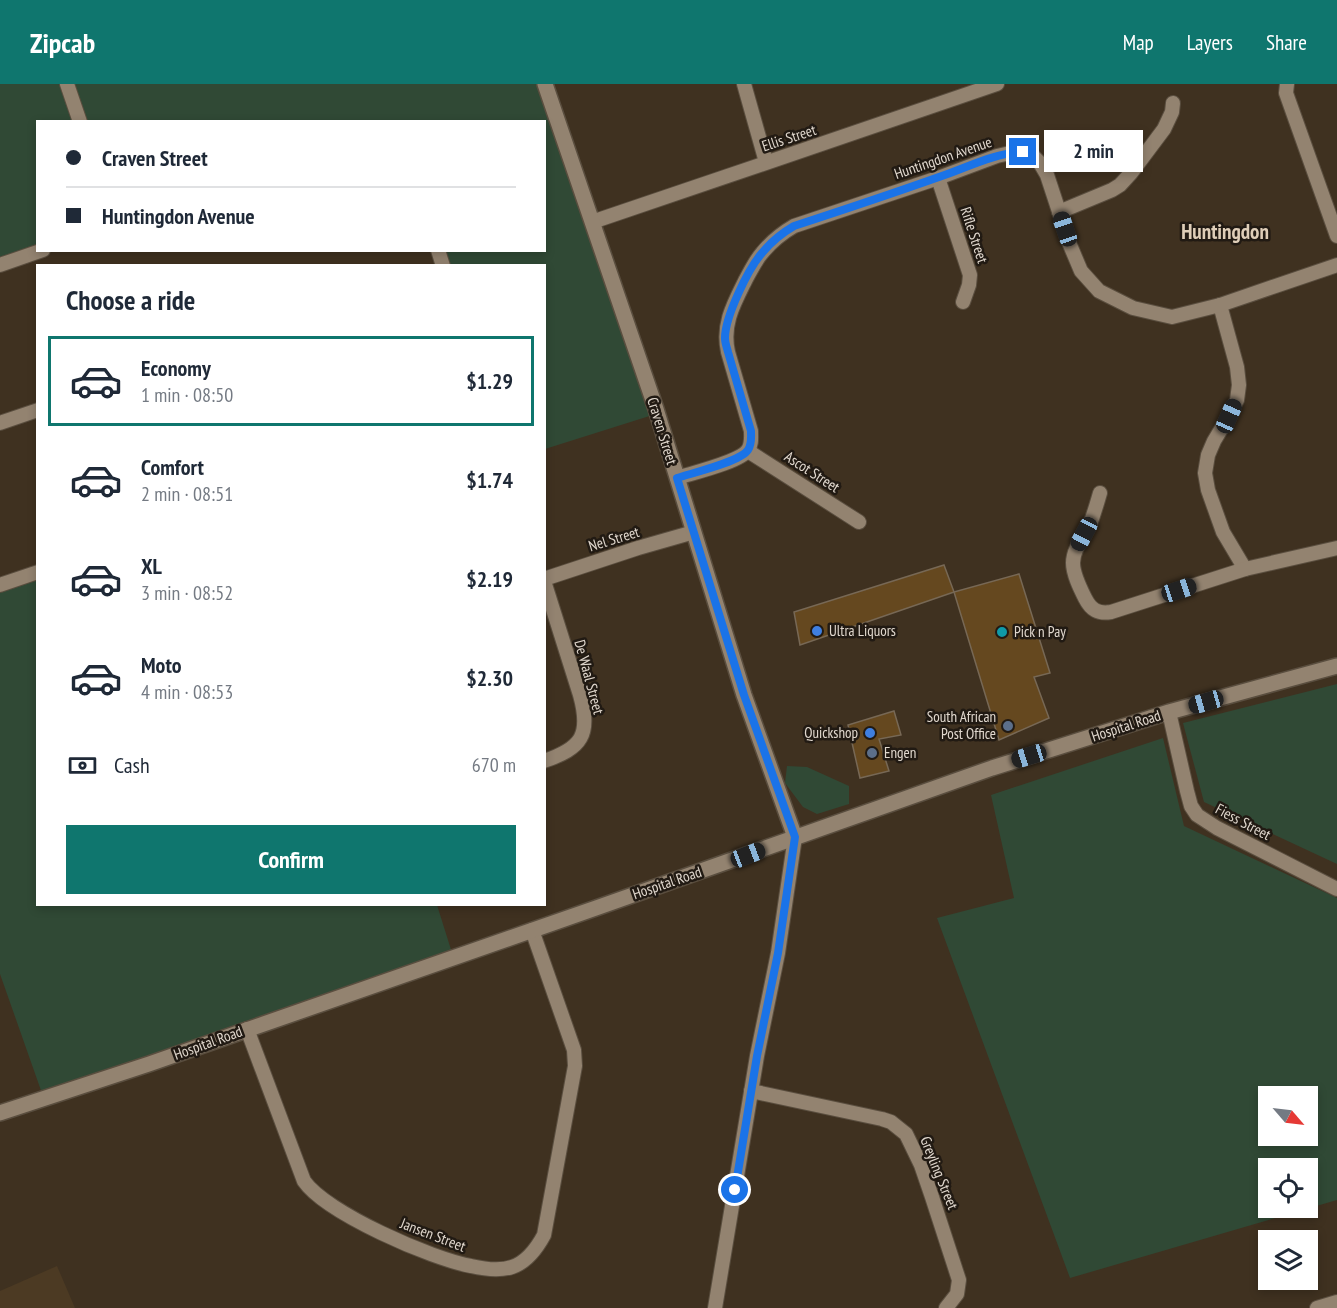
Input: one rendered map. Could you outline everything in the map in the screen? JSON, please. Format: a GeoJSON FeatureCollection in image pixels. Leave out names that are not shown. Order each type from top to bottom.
{"type":"FeatureCollection","features":[{"type":"Feature","properties":{"kind":"main road","name":"Craven Street"},"geometry":{"type":"LineString","coordinates":[[545,84],[656,409],[744,695],[795,837]]}},
{"type":"Feature","properties":{"kind":"main road","name":"Hospital Road"},"geometry":{"type":"LineString","coordinates":[[0,1113],[141,1067],[992,768],[1169,712],[1337,666]]}},
{"type":"Feature","properties":{"kind":"street"},"geometry":{"type":"LineString","coordinates":[[67,84],[79,120]]}},
{"type":"Feature","properties":{"kind":"street"},"geometry":{"type":"LineString","coordinates":[[744,84],[766,162]]}},
{"type":"Feature","properties":{"kind":"street","name":"Ellis Street"},"geometry":{"type":"LineString","coordinates":[[592,222],[997,84]]}},
{"type":"Feature","properties":{"kind":"street"},"geometry":{"type":"LineString","coordinates":[[1287,84],[1286,93],[1337,236]]}},
{"type":"Feature","properties":{"kind":"street"},"geometry":{"type":"LineString","coordinates":[[1059,212],[1120,185],[1164,129],[1173,104]]}},
{"type":"Feature","properties":{"kind":"street","name":"Huntingdon Avenue"},"geometry":{"type":"LineString","coordinates":[[748,451],[752,439],[751,431],[725,340],[733,306],[760,254],[774,240],[794,226],[997,156],[1023,152],[1040,163],[1047,175],[1081,271],[1099,291],[1133,308],[1172,316],[1220,305],[1337,265]]}},
{"type":"Feature","properties":{"kind":"street","name":"Rifle Street"},"geometry":{"type":"LineString","coordinates":[[938,178],[970,275],[963,302]]}},
{"type":"Feature","properties":{"kind":"street"},"geometry":{"type":"LineString","coordinates":[[0,266],[38,252]]}},
{"type":"Feature","properties":{"kind":"street"},"geometry":{"type":"LineString","coordinates":[[1220,305],[1237,367],[1239,385],[1237,400],[1208,455],[1205,473],[1208,490],[1223,532],[1245,568]]}},
{"type":"Feature","properties":{"kind":"street"},"geometry":{"type":"LineString","coordinates":[[0,423],[36,411]]}},
{"type":"Feature","properties":{"kind":"street"},"geometry":{"type":"LineString","coordinates":[[677,478],[729,462],[748,451]]}},
{"type":"Feature","properties":{"kind":"street","name":"Ascot Street"},"geometry":{"type":"LineString","coordinates":[[748,451],[859,522]]}},
{"type":"Feature","properties":{"kind":"street"},"geometry":{"type":"LineString","coordinates":[[1100,493],[1090,524],[1078,545],[1073,561],[1074,571],[1087,602],[1091,609],[1097,612],[1120,610],[1245,568],[1337,548]]}},
{"type":"Feature","properties":{"kind":"street","name":"Nel Street"},"geometry":{"type":"LineString","coordinates":[[546,579],[638,548],[694,532]]}},
{"type":"Feature","properties":{"kind":"street"},"geometry":{"type":"LineString","coordinates":[[0,585],[36,573]]}},
{"type":"Feature","properties":{"kind":"street","name":"De Waal Street"},"geometry":{"type":"LineString","coordinates":[[546,586],[584,708],[585,723],[574,746],[569,751],[546,761]]}},
{"type":"Feature","properties":{"kind":"street","name":"Fiess Street"},"geometry":{"type":"LineString","coordinates":[[1169,712],[1186,791],[1197,815],[1217,828],[1337,888]]}},
{"type":"Feature","properties":{"kind":"street","name":"Craven Street"},"geometry":{"type":"LineString","coordinates":[[715,1308],[751,1091],[778,953],[795,837]]}},
{"type":"Feature","properties":{"kind":"street","name":"Jansen Street"},"geometry":{"type":"LineString","coordinates":[[247,1029],[308,1186],[343,1213],[430,1254],[473,1267],[511,1268],[531,1255],[544,1235],[575,1066],[574,1050],[532,930]]}},
{"type":"Feature","properties":{"kind":"street","name":"Greyling Street"},"geometry":{"type":"LineString","coordinates":[[751,1091],[882,1119],[891,1122],[906,1134],[925,1176],[959,1280],[957,1294],[946,1308]]}},
{"type":"Feature","properties":{"kind":"street"},"geometry":{"type":"LineString","coordinates":[[1317,1308],[1337,1302]]}},
{"type":"Feature","properties":{"kind":"shaded area"},"geometry":{"type":"Polygon","coordinates":[[[57,1266],[75,1308],[0,1308],[0,1291],[57,1266]]]}},
{"type":"Feature","properties":{"kind":"green space"},"geometry":{"type":"Polygon","coordinates":[[[0,84],[553,84],[659,413],[546,449],[546,264],[445,264],[440,252],[546,252],[546,120],[36,120],[36,249],[0,262],[0,84]]]}},
{"type":"Feature","properties":{"kind":"green space"},"geometry":{"type":"Polygon","coordinates":[[[36,567],[36,906],[437,906],[453,956],[44,1099],[0,974],[0,580],[36,567]]]}},
{"type":"Feature","properties":{"kind":"green space"},"geometry":{"type":"Polygon","coordinates":[[[1337,684],[1337,864],[1204,802],[1183,723],[1337,684]]]}},
{"type":"Feature","properties":{"kind":"green space"},"geometry":{"type":"Polygon","coordinates":[[[1163,738],[1184,826],[1337,898],[1337,1200],[1318,1206],[1318,1158],[1258,1158],[1258,1218],[1275,1218],[1070,1278],[937,918],[1014,898],[991,795],[1163,738]]]}},
{"type":"Feature","properties":{"kind":"green space"},"geometry":{"type":"Polygon","coordinates":[[[787,766],[807,767],[849,786],[849,804],[817,814],[803,807],[785,783],[787,766]]]}},
{"type":"Feature","properties":{"kind":"building"},"geometry":{"type":"Polygon","coordinates":[[[944,565],[954,592],[800,645],[794,612],[944,565]]]}},
{"type":"Feature","properties":{"kind":"building","name":"Pick n Pay"},"geometry":{"type":"Polygon","coordinates":[[[1019,574],[1050,673],[1034,677],[1049,718],[999,740],[954,592],[1019,574]]]}},
{"type":"Feature","properties":{"kind":"building"},"geometry":{"type":"Polygon","coordinates":[[[894,711],[901,735],[879,739],[889,771],[860,778],[848,725],[894,711]]]}},
{"type":"Feature","properties":{"kind":"place","name":"Ultra Liquors"},"geometry":{"type":"Point","coordinates":[817,631]}},
{"type":"Feature","properties":{"kind":"place","name":"Pick n Pay"},"geometry":{"type":"Point","coordinates":[1002,632]}},
{"type":"Feature","properties":{"kind":"place","name":"South African Post Office"},"geometry":{"type":"Point","coordinates":[1008,726]}},
{"type":"Feature","properties":{"kind":"place","name":"Quickshop"},"geometry":{"type":"Point","coordinates":[870,733]}},
{"type":"Feature","properties":{"kind":"place","name":"Engen"},"geometry":{"type":"Point","coordinates":[872,753]}},
{"type":"Feature","properties":{"kind":"district","name":"Huntingdon"},"geometry":{"type":"Point","coordinates":[1225,232]}},
{"type":"Feature","properties":{"kind":"route"},"geometry":{"type":"LineString","coordinates":[[735,1190],[757,1056],[778,953],[795,837],[744,695],[677,478],[729,462],[748,451],[752,439],[751,431],[725,340],[726,329],[733,306],[747,278],[760,254],[774,240],[794,226],[997,156],[1023,152]]}}]}
